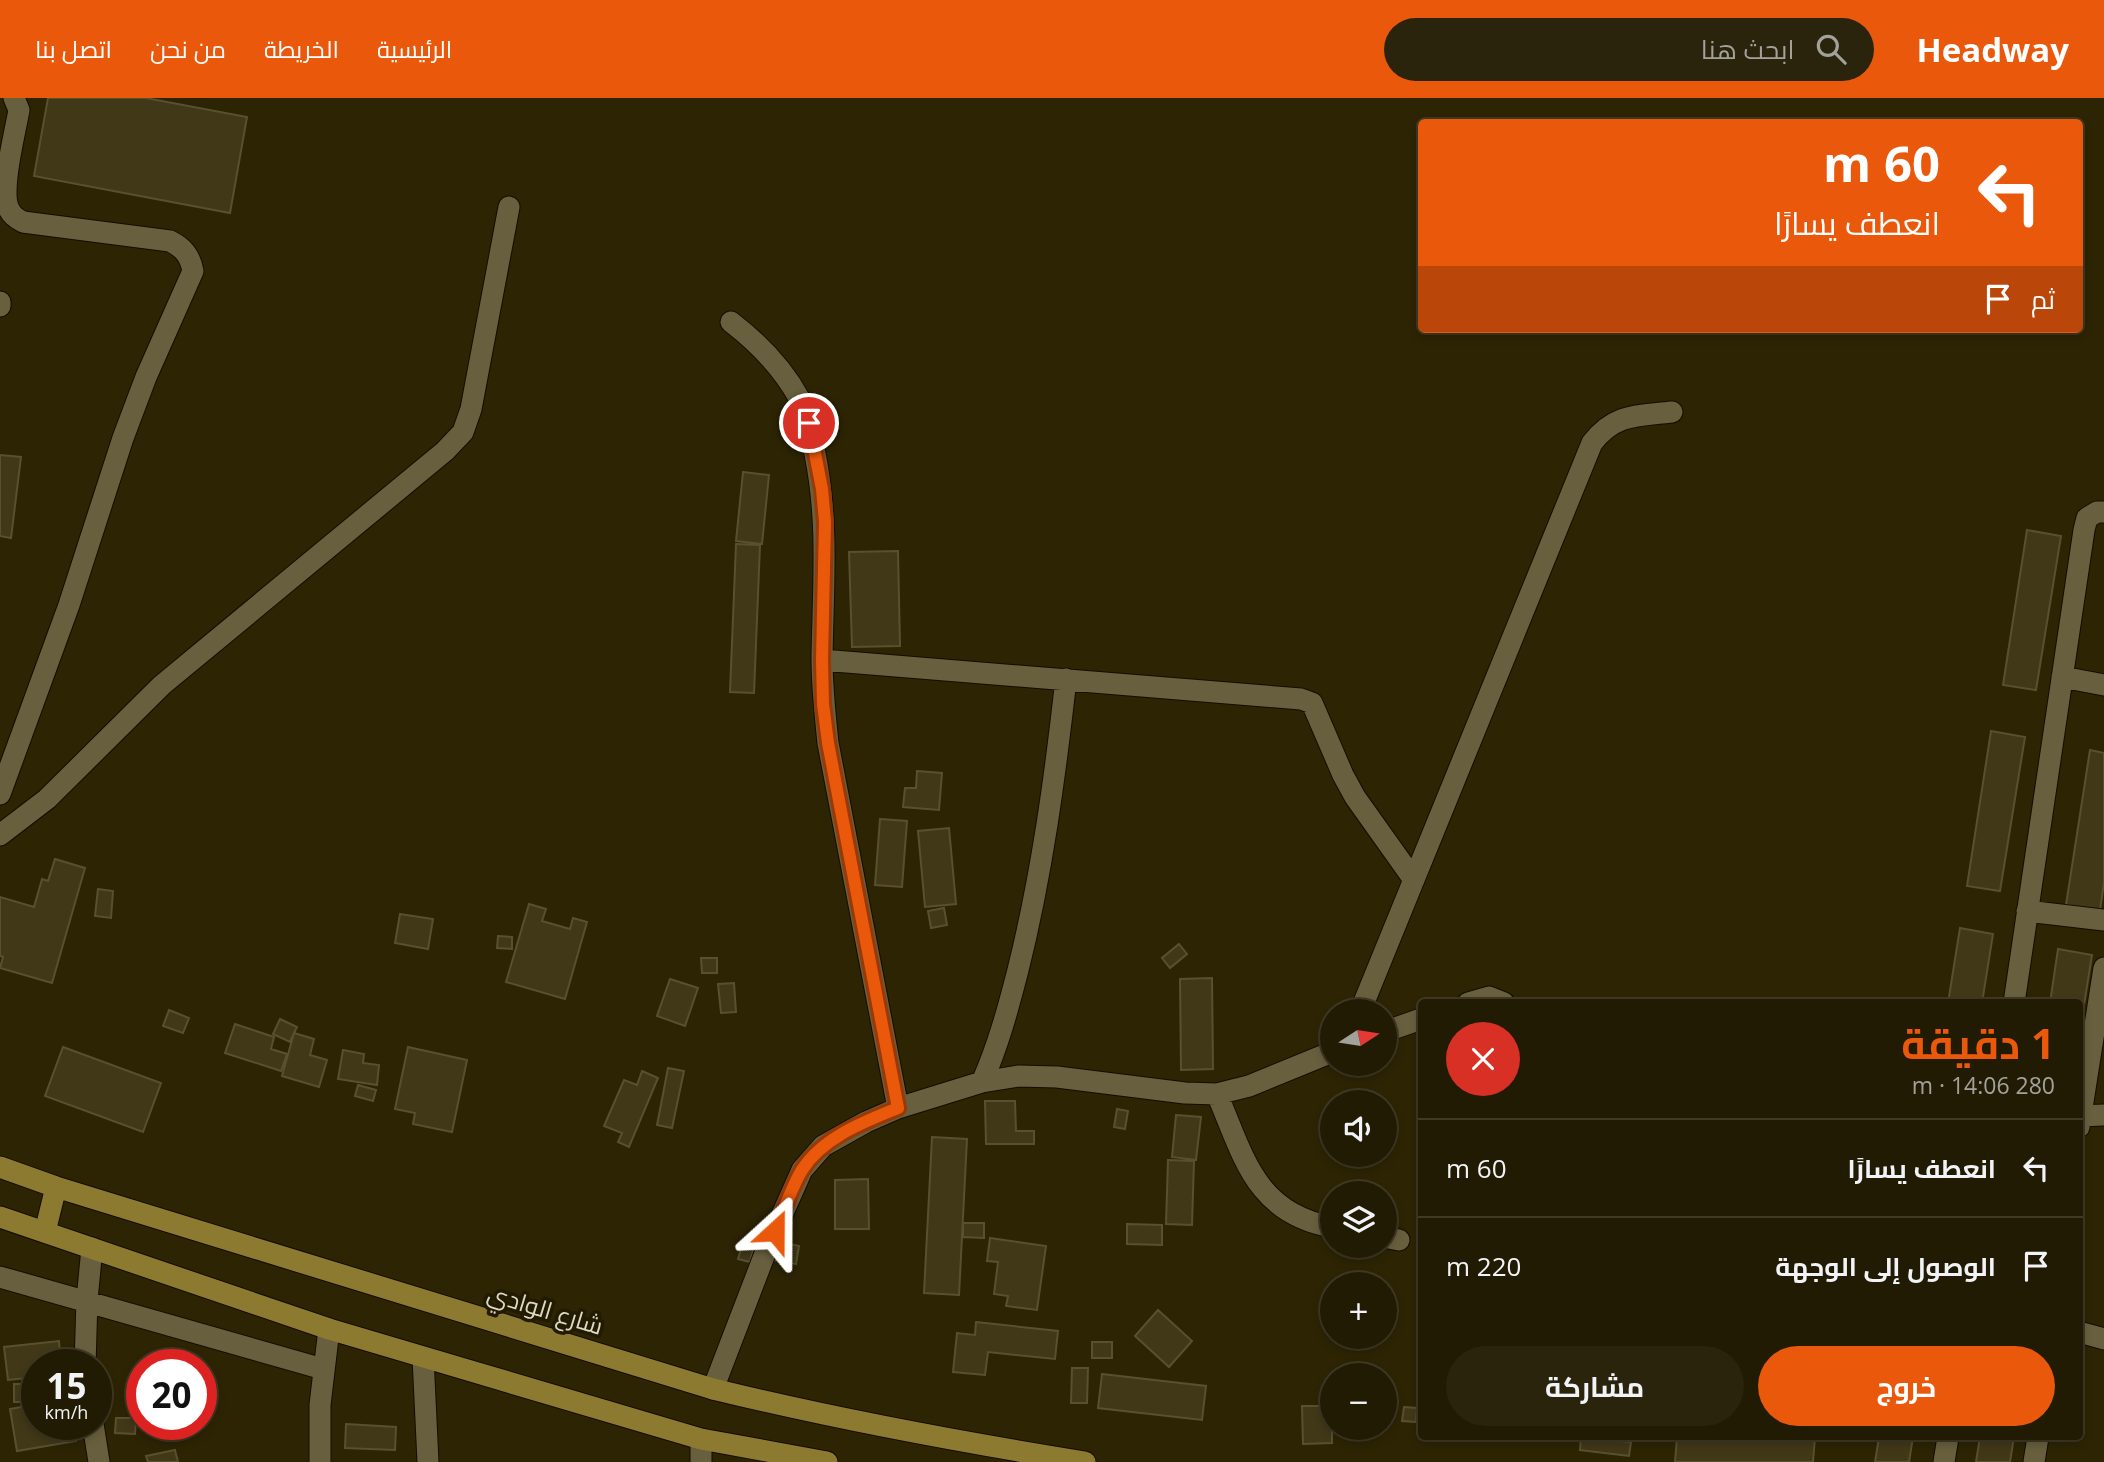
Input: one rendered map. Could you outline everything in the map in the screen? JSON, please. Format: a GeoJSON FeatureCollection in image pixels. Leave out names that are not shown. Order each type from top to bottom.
{"type":"FeatureCollection","features":[{"type":"Feature","properties":{"kind":"main road","name":"شارع الوادي"},"geometry":{"type":"LineString","coordinates":[[0,1167],[56,1187],[713,1389],[816,1414],[945,1440],[1085,1462]]}},
{"type":"Feature","properties":{"kind":"main road"},"geometry":{"type":"LineString","coordinates":[[45,1232],[56,1187]]}},
{"type":"Feature","properties":{"kind":"main road"},"geometry":{"type":"LineString","coordinates":[[0,1217],[329,1329],[423,1357],[701,1439],[827,1462]]}},
{"type":"Feature","properties":{"kind":"street"},"geometry":{"type":"LineString","coordinates":[[0,794],[69,605],[122,438],[193,271],[191,261],[184,250],[170,241],[23,222],[12,216],[5,191],[19,110],[14,98]]}},
{"type":"Feature","properties":{"kind":"street"},"geometry":{"type":"LineString","coordinates":[[0,835],[47,799],[162,685],[434,460],[463,432],[471,409],[509,207]]}},
{"type":"Feature","properties":{"kind":"street"},"geometry":{"type":"LineString","coordinates":[[731,322],[751,337],[775,365],[799,398],[809,423],[822,489],[825,522],[822,660],[823,704],[828,743],[898,1108]]}},
{"type":"Feature","properties":{"kind":"street"},"geometry":{"type":"LineString","coordinates":[[1365,999],[1592,443],[1604,428],[1615,422],[1632,416],[1672,412]]}},
{"type":"Feature","properties":{"kind":"street"},"geometry":{"type":"LineString","coordinates":[[2015,999],[2087,518],[2097,512],[2104,512]]}},
{"type":"Feature","properties":{"kind":"street"},"geometry":{"type":"LineString","coordinates":[[822,660],[1066,678],[1301,699],[1312,703],[1354,797],[1414,880]]}},
{"type":"Feature","properties":{"kind":"street"},"geometry":{"type":"LineString","coordinates":[[2062,677],[2104,685]]}},
{"type":"Feature","properties":{"kind":"street"},"geometry":{"type":"LineString","coordinates":[[982,1082],[998,1046],[1034,902],[1049,819],[1066,678]]}},
{"type":"Feature","properties":{"kind":"street"},"geometry":{"type":"LineString","coordinates":[[2027,911],[2104,920]]}},
{"type":"Feature","properties":{"kind":"street"},"geometry":{"type":"LineString","coordinates":[[2083,1096],[2104,968]]}},
{"type":"Feature","properties":{"kind":"street"},"geometry":{"type":"LineString","coordinates":[[1397,1027],[1418,1020]]}},
{"type":"Feature","properties":{"kind":"street"},"geometry":{"type":"LineString","coordinates":[[713,1389],[766,1251],[802,1170],[823,1146],[866,1122],[898,1108],[982,1082],[1018,1076],[1057,1077],[1185,1093],[1217,1094],[1249,1086],[1320,1057]]}},
{"type":"Feature","properties":{"kind":"street"},"geometry":{"type":"LineString","coordinates":[[1217,1094],[1251,1175],[1268,1197],[1287,1213],[1320,1225]]}},
{"type":"Feature","properties":{"kind":"street"},"geometry":{"type":"LineString","coordinates":[[2083,1119],[2104,1115]]}},
{"type":"Feature","properties":{"kind":"street"},"geometry":{"type":"LineString","coordinates":[[85,1349],[87,1300],[93,1248]]}},
{"type":"Feature","properties":{"kind":"street"},"geometry":{"type":"LineString","coordinates":[[0,1277],[323,1369]]}},
{"type":"Feature","properties":{"kind":"street"},"geometry":{"type":"LineString","coordinates":[[320,1462],[320,1405],[329,1329]]}},
{"type":"Feature","properties":{"kind":"street"},"geometry":{"type":"LineString","coordinates":[[2083,1333],[2104,1339]]}},
{"type":"Feature","properties":{"kind":"street"},"geometry":{"type":"LineString","coordinates":[[423,1357],[428,1462]]}},
{"type":"Feature","properties":{"kind":"street"},"geometry":{"type":"LineString","coordinates":[[701,1439],[701,1462]]}},
{"type":"Feature","properties":{"kind":"street"},"geometry":{"type":"LineString","coordinates":[[96,1440],[99,1462]]}},
{"type":"Feature","properties":{"kind":"street"},"geometry":{"type":"LineString","coordinates":[[1944,1462],[1948,1440]]}},
{"type":"Feature","properties":{"kind":"street"},"geometry":{"type":"LineString","coordinates":[[2034,1462],[2038,1440]]}},
{"type":"Feature","properties":{"kind":"building"},"geometry":{"type":"Polygon","coordinates":[[[48,98],[146,98],[247,117],[230,213],[34,176],[48,98]]]}},
{"type":"Feature","properties":{"kind":"building"},"geometry":{"type":"Polygon","coordinates":[[[0,455],[21,457],[11,538],[0,536],[0,455]]]}},
{"type":"Feature","properties":{"kind":"building"},"geometry":{"type":"Polygon","coordinates":[[[743,472],[769,475],[762,544],[736,541],[743,472]]]}},
{"type":"Feature","properties":{"kind":"building"},"geometry":{"type":"Polygon","coordinates":[[[2027,530],[2061,536],[2036,690],[2003,685],[2027,530]]]}},
{"type":"Feature","properties":{"kind":"building"},"geometry":{"type":"Polygon","coordinates":[[[736,544],[760,545],[754,693],[730,692],[736,544]]]}},
{"type":"Feature","properties":{"kind":"building"},"geometry":{"type":"Polygon","coordinates":[[[898,551],[900,646],[852,647],[849,552],[898,551]]]}},
{"type":"Feature","properties":{"kind":"building"},"geometry":{"type":"Polygon","coordinates":[[[1991,731],[2025,737],[2000,891],[1967,886],[1991,731]]]}},
{"type":"Feature","properties":{"kind":"building"},"geometry":{"type":"Polygon","coordinates":[[[2090,750],[2104,753],[2104,883],[2100,910],[2066,905],[2090,750]]]}},
{"type":"Feature","properties":{"kind":"building"},"geometry":{"type":"Polygon","coordinates":[[[917,771],[942,773],[939,810],[903,807],[905,788],[916,788],[917,771]]]}},
{"type":"Feature","properties":{"kind":"building"},"geometry":{"type":"Polygon","coordinates":[[[880,819],[907,821],[902,887],[875,885],[880,819]]]}},
{"type":"Feature","properties":{"kind":"building"},"geometry":{"type":"Polygon","coordinates":[[[949,828],[956,904],[925,907],[918,831],[949,828]]]}},
{"type":"Feature","properties":{"kind":"building"},"geometry":{"type":"Polygon","coordinates":[[[55,859],[85,868],[52,983],[0,968],[3,957],[0,956],[0,897],[34,907],[42,879],[48,881],[55,859]]]}},
{"type":"Feature","properties":{"kind":"building"},"geometry":{"type":"Polygon","coordinates":[[[98,889],[113,891],[111,918],[95,916],[98,889]]]}},
{"type":"Feature","properties":{"kind":"building"},"geometry":{"type":"Polygon","coordinates":[[[529,904],[546,909],[542,921],[570,929],[573,918],[587,922],[565,999],[506,982],[529,904]]]}},
{"type":"Feature","properties":{"kind":"building"},"geometry":{"type":"Polygon","coordinates":[[[944,908],[947,925],[931,928],[928,911],[944,908]]]}},
{"type":"Feature","properties":{"kind":"building"},"geometry":{"type":"Polygon","coordinates":[[[400,914],[433,919],[428,949],[395,943],[400,914]]]}},
{"type":"Feature","properties":{"kind":"building"},"geometry":{"type":"Polygon","coordinates":[[[1960,928],[1993,934],[1983,999],[1949,999],[1960,928]]]}},
{"type":"Feature","properties":{"kind":"building"},"geometry":{"type":"Polygon","coordinates":[[[498,936],[512,937],[512,949],[497,948],[498,936]]]}},
{"type":"Feature","properties":{"kind":"building"},"geometry":{"type":"Polygon","coordinates":[[[1179,944],[1187,954],[1170,968],[1162,958],[1179,944]]]}},
{"type":"Feature","properties":{"kind":"building"},"geometry":{"type":"Polygon","coordinates":[[[2058,949],[2092,955],[2083,1011],[2083,999],[2051,999],[2058,949]]]}},
{"type":"Feature","properties":{"kind":"building"},"geometry":{"type":"Polygon","coordinates":[[[701,958],[717,958],[717,973],[702,973],[701,958]]]}},
{"type":"Feature","properties":{"kind":"building"},"geometry":{"type":"Polygon","coordinates":[[[1212,978],[1213,1069],[1181,1070],[1180,979],[1212,978]]]}},
{"type":"Feature","properties":{"kind":"building"},"geometry":{"type":"Polygon","coordinates":[[[670,979],[698,988],[685,1026],[657,1016],[670,979]]]}},
{"type":"Feature","properties":{"kind":"building"},"geometry":{"type":"Polygon","coordinates":[[[734,983],[736,1012],[721,1013],[718,984],[734,983]]]}},
{"type":"Feature","properties":{"kind":"building"},"geometry":{"type":"Polygon","coordinates":[[[169,1010],[189,1018],[183,1033],[163,1026],[169,1010]]]}},
{"type":"Feature","properties":{"kind":"building"},"geometry":{"type":"Polygon","coordinates":[[[280,1019],[297,1027],[290,1042],[273,1034],[280,1019]]]}},
{"type":"Feature","properties":{"kind":"building"},"geometry":{"type":"Polygon","coordinates":[[[235,1024],[274,1037],[271,1049],[287,1054],[281,1071],[225,1053],[235,1024]]]}},
{"type":"Feature","properties":{"kind":"building"},"geometry":{"type":"Polygon","coordinates":[[[294,1033],[314,1039],[310,1055],[327,1060],[319,1087],[282,1076],[294,1033]]]}},
{"type":"Feature","properties":{"kind":"building"},"geometry":{"type":"Polygon","coordinates":[[[63,1047],[161,1083],[143,1132],[45,1096],[63,1047]]]}},
{"type":"Feature","properties":{"kind":"building"},"geometry":{"type":"Polygon","coordinates":[[[408,1047],[467,1060],[452,1132],[413,1124],[415,1113],[395,1109],[408,1047]]]}},
{"type":"Feature","properties":{"kind":"building"},"geometry":{"type":"Polygon","coordinates":[[[343,1050],[364,1054],[363,1063],[379,1065],[377,1085],[338,1079],[343,1050]]]}},
{"type":"Feature","properties":{"kind":"building"},"geometry":{"type":"Polygon","coordinates":[[[668,1068],[684,1071],[672,1128],[657,1125],[668,1068]]]}},
{"type":"Feature","properties":{"kind":"building"},"geometry":{"type":"Polygon","coordinates":[[[642,1071],[658,1078],[629,1147],[618,1142],[622,1133],[604,1126],[624,1080],[637,1085],[642,1071]]]}},
{"type":"Feature","properties":{"kind":"building"},"geometry":{"type":"Polygon","coordinates":[[[358,1085],[376,1090],[373,1101],[355,1096],[358,1085]]]}},
{"type":"Feature","properties":{"kind":"building"},"geometry":{"type":"Polygon","coordinates":[[[985,1101],[1015,1101],[1016,1131],[1034,1131],[1034,1144],[986,1144],[985,1101]]]}},
{"type":"Feature","properties":{"kind":"building"},"geometry":{"type":"Polygon","coordinates":[[[1117,1109],[1128,1111],[1125,1129],[1114,1127],[1117,1109]]]}},
{"type":"Feature","properties":{"kind":"building"},"geometry":{"type":"Polygon","coordinates":[[[1176,1115],[1201,1117],[1196,1160],[1172,1157],[1176,1115]]]}},
{"type":"Feature","properties":{"kind":"building"},"geometry":{"type":"Polygon","coordinates":[[[932,1137],[967,1139],[959,1295],[924,1293],[932,1137]]]}},
{"type":"Feature","properties":{"kind":"building"},"geometry":{"type":"Polygon","coordinates":[[[1168,1160],[1194,1161],[1192,1225],[1166,1224],[1168,1160]]]}},
{"type":"Feature","properties":{"kind":"building"},"geometry":{"type":"Polygon","coordinates":[[[868,1179],[869,1229],[835,1229],[835,1180],[868,1179]]]}},
{"type":"Feature","properties":{"kind":"building"},"geometry":{"type":"Polygon","coordinates":[[[963,1223],[984,1223],[984,1238],[963,1237],[963,1223]]]}},
{"type":"Feature","properties":{"kind":"building"},"geometry":{"type":"Polygon","coordinates":[[[1127,1224],[1162,1225],[1162,1245],[1127,1244],[1127,1224]]]}},
{"type":"Feature","properties":{"kind":"building"},"geometry":{"type":"Polygon","coordinates":[[[990,1238],[1046,1246],[1037,1310],[1006,1306],[1008,1296],[994,1294],[998,1262],[987,1261],[990,1238]]]}},
{"type":"Feature","properties":{"kind":"building"},"geometry":{"type":"Polygon","coordinates":[[[776,1241],[799,1246],[796,1264],[772,1260],[776,1241]]]}},
{"type":"Feature","properties":{"kind":"building"},"geometry":{"type":"Polygon","coordinates":[[[743,1242],[754,1245],[750,1262],[738,1259],[743,1242]]]}},
{"type":"Feature","properties":{"kind":"building"},"geometry":{"type":"Polygon","coordinates":[[[1158,1310],[1192,1341],[1169,1367],[1135,1336],[1158,1310]]]}},
{"type":"Feature","properties":{"kind":"building"},"geometry":{"type":"Polygon","coordinates":[[[976,1322],[1058,1331],[1055,1359],[988,1352],[985,1375],[953,1372],[957,1333],[975,1335],[976,1322]]]}},
{"type":"Feature","properties":{"kind":"building"},"geometry":{"type":"Polygon","coordinates":[[[59,1341],[60,1349],[21,1349],[21,1379],[8,1380],[4,1347],[59,1341]]]}},
{"type":"Feature","properties":{"kind":"building"},"geometry":{"type":"Polygon","coordinates":[[[1092,1342],[1112,1342],[1112,1358],[1092,1358],[1092,1342]]]}},
{"type":"Feature","properties":{"kind":"building"},"geometry":{"type":"Polygon","coordinates":[[[1072,1368],[1088,1368],[1087,1403],[1071,1403],[1072,1368]]]}},
{"type":"Feature","properties":{"kind":"building"},"geometry":{"type":"Polygon","coordinates":[[[1102,1374],[1206,1386],[1202,1420],[1098,1408],[1102,1374]]]}},
{"type":"Feature","properties":{"kind":"building"},"geometry":{"type":"Polygon","coordinates":[[[14,1384],[21,1384],[21,1402],[14,1402],[14,1384]]]}},
{"type":"Feature","properties":{"kind":"building"},"geometry":{"type":"Polygon","coordinates":[[[1302,1406],[1320,1406],[1320,1440],[1332,1440],[1332,1443],[1303,1444],[1302,1406]]]}},
{"type":"Feature","properties":{"kind":"building"},"geometry":{"type":"Polygon","coordinates":[[[21,1407],[21,1440],[76,1441],[17,1451],[10,1409],[21,1407]]]}},
{"type":"Feature","properties":{"kind":"building"},"geometry":{"type":"Polygon","coordinates":[[[1404,1407],[1417,1408],[1416,1422],[1402,1421],[1404,1407]]]}},
{"type":"Feature","properties":{"kind":"building"},"geometry":{"type":"Polygon","coordinates":[[[116,1418],[126,1418],[126,1434],[115,1433],[116,1418]]]}},
{"type":"Feature","properties":{"kind":"building"},"geometry":{"type":"Polygon","coordinates":[[[346,1424],[396,1427],[395,1450],[345,1448],[346,1424]]]}},
{"type":"Feature","properties":{"kind":"building"},"geometry":{"type":"Polygon","coordinates":[[[1581,1440],[1631,1442],[1629,1456],[1580,1450],[1581,1440]]]}},
{"type":"Feature","properties":{"kind":"building"},"geometry":{"type":"Polygon","coordinates":[[[1677,1440],[1815,1440],[1813,1462],[1675,1462],[1677,1440]]]}},
{"type":"Feature","properties":{"kind":"building"},"geometry":{"type":"Polygon","coordinates":[[[1879,1440],[1913,1440],[1909,1462],[1875,1462],[1879,1440]]]}},
{"type":"Feature","properties":{"kind":"building"},"geometry":{"type":"Polygon","coordinates":[[[1980,1440],[2014,1440],[2010,1462],[1976,1462],[1980,1440]]]}},
{"type":"Feature","properties":{"kind":"building"},"geometry":{"type":"Polygon","coordinates":[[[175,1450],[178,1462],[148,1462],[146,1456],[175,1450]]]}},
{"type":"Feature","properties":{"kind":"route"},"geometry":{"type":"LineString","coordinates":[[775,1231],[802,1170],[823,1146],[898,1108],[828,743],[823,704],[822,660],[825,522],[822,489],[809,423]]}}]}
